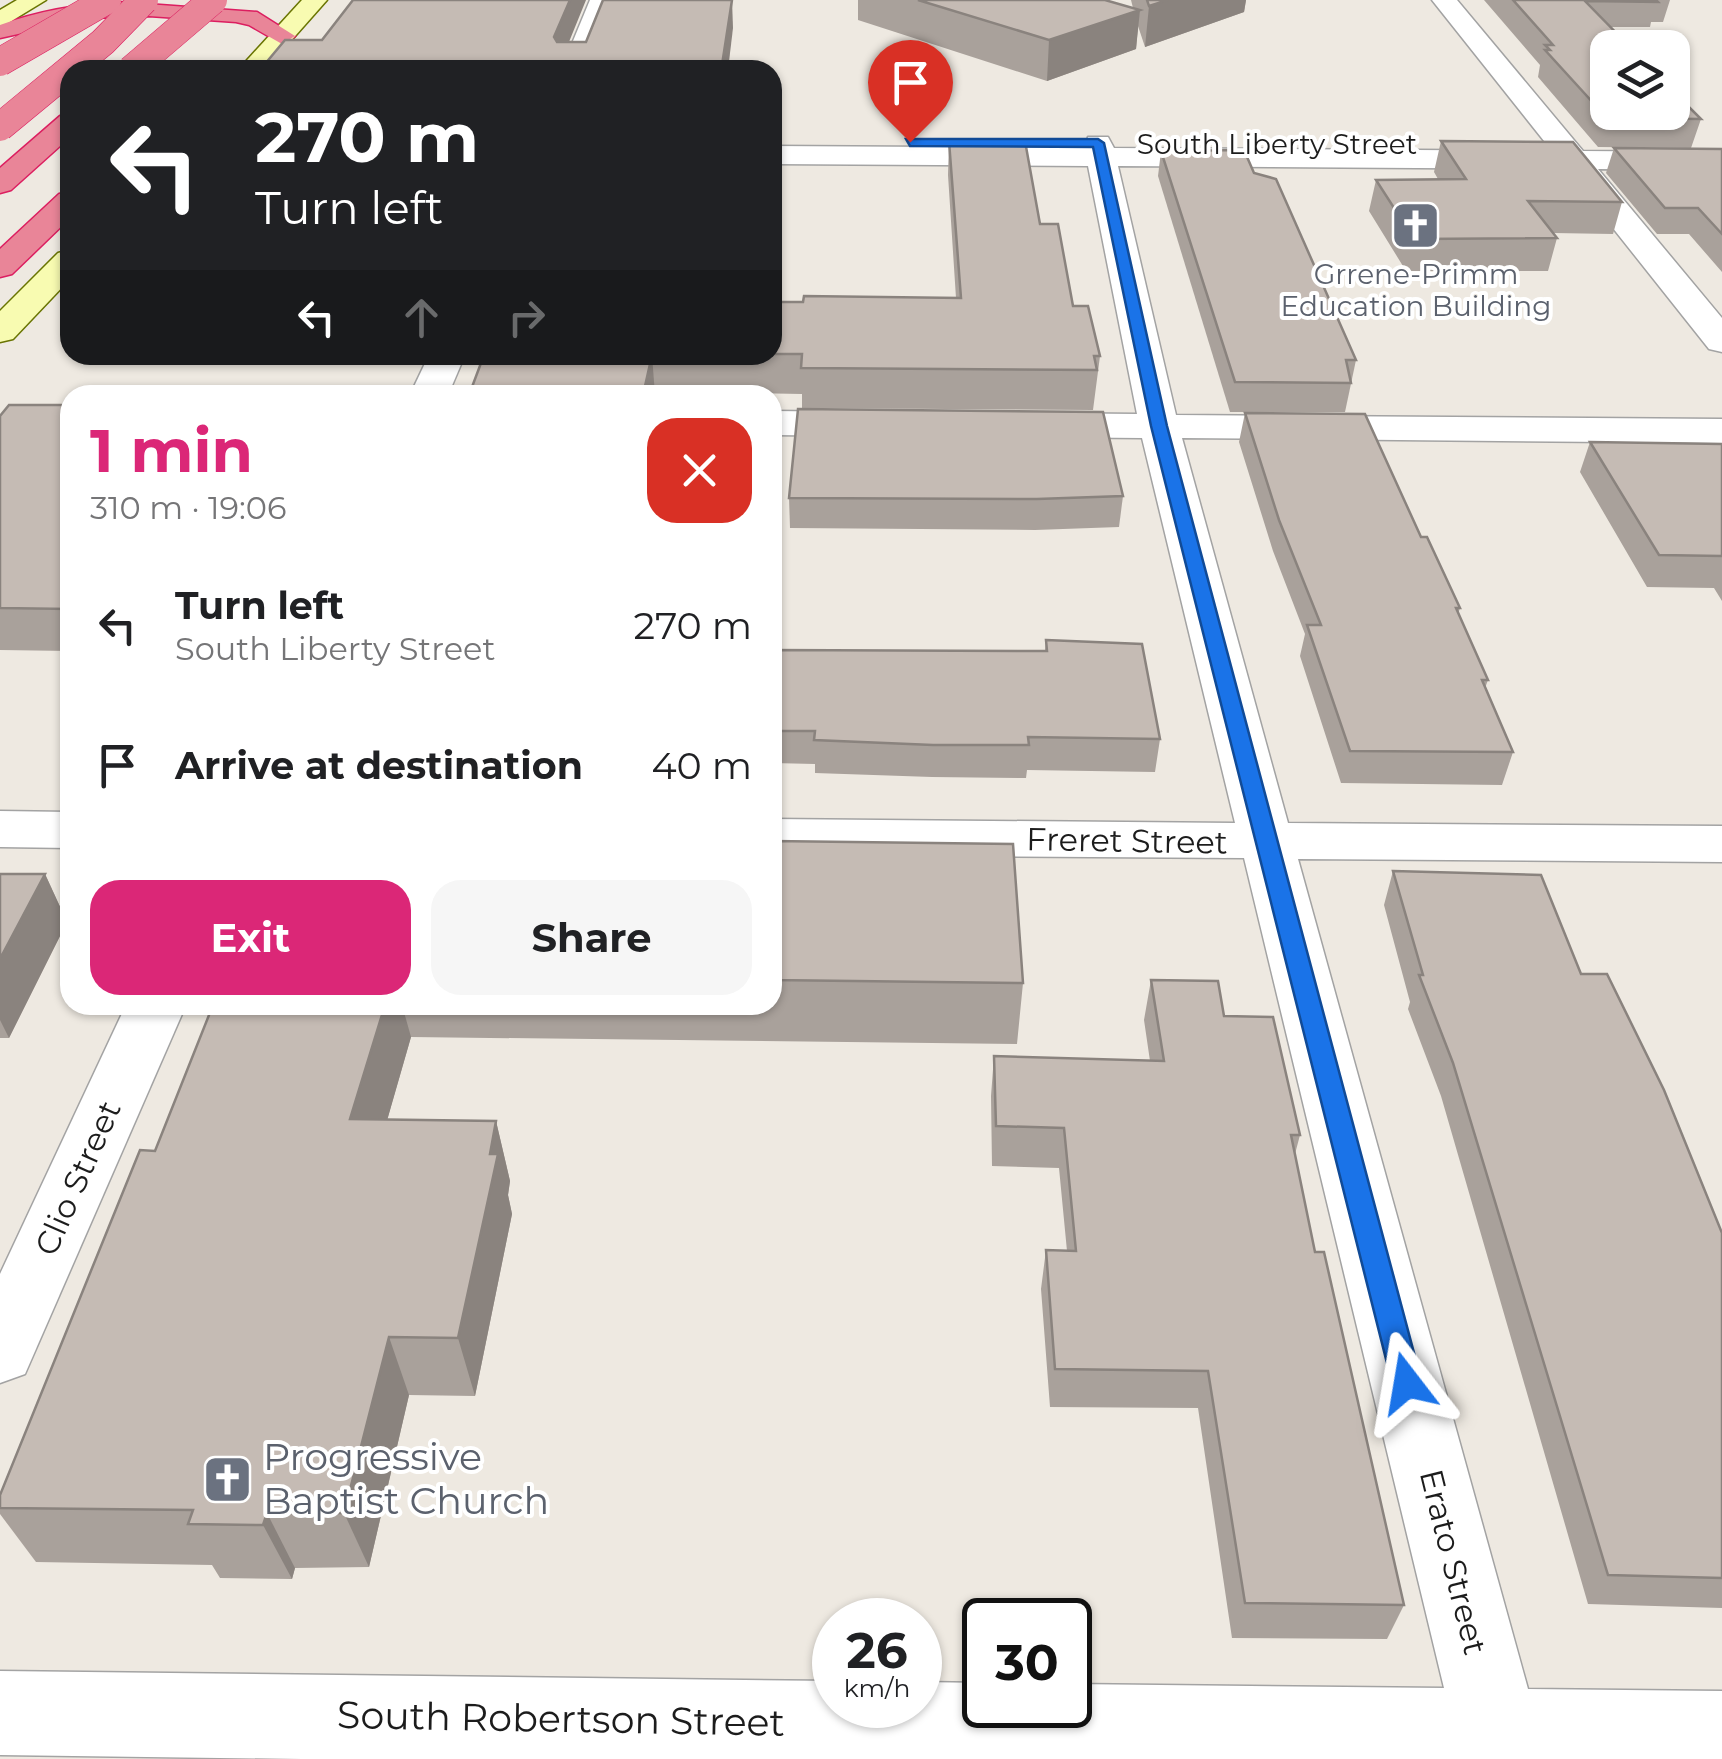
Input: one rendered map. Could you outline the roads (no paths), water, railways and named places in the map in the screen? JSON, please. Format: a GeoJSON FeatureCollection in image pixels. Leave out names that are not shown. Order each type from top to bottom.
{"type":"FeatureCollection","features":[{"type":"Feature","properties":{"kind":"highway"},"geometry":{"type":"LineString","coordinates":[[2,30],[42,0]]}},
{"type":"Feature","properties":{"kind":"highway"},"geometry":{"type":"LineString","coordinates":[[0,62],[107,0]]}},
{"type":"Feature","properties":{"kind":"highway"},"geometry":{"type":"LineString","coordinates":[[81,60],[144,0]]}},
{"type":"Feature","properties":{"kind":"highway"},"geometry":{"type":"LineString","coordinates":[[143,60],[213,0]]}},
{"type":"Feature","properties":{"kind":"highway"},"geometry":{"type":"LineString","coordinates":[[185,56],[228,0]]}},
{"type":"Feature","properties":{"kind":"highway"},"geometry":{"type":"LineString","coordinates":[[2,30],[57,14],[108,10],[236,16],[256,19],[282,36]]}},
{"type":"Feature","properties":{"kind":"highway"},"geometry":{"type":"LineString","coordinates":[[0,126],[60,77]]}},
{"type":"Feature","properties":{"kind":"highway"},"geometry":{"type":"LineString","coordinates":[[0,184],[60,131]]}},
{"type":"Feature","properties":{"kind":"highway"},"geometry":{"type":"LineString","coordinates":[[0,267],[60,210]]}},
{"type":"Feature","properties":{"kind":"main road"},"geometry":{"type":"LineString","coordinates":[[2,30],[34,0]]}},
{"type":"Feature","properties":{"kind":"main road"},"geometry":{"type":"LineString","coordinates":[[260,60],[314,0]]}},
{"type":"Feature","properties":{"kind":"main road"},"geometry":{"type":"LineString","coordinates":[[0,331],[60,270]]}},
{"type":"Feature","properties":{"kind":"street"},"geometry":{"type":"LineString","coordinates":[[578,60],[602,0]]}},
{"type":"Feature","properties":{"kind":"street"},"geometry":{"type":"LineString","coordinates":[[1444,0],[1722,340]]}},
{"type":"Feature","properties":{"kind":"street","name":"South Liberty Street"},"geometry":{"type":"LineString","coordinates":[[782,141],[1100,151]]}},
{"type":"Feature","properties":{"kind":"street","name":"South Liberty Street"},"geometry":{"type":"LineString","coordinates":[[782,155],[1567,152],[1722,146]]}},
{"type":"Feature","properties":{"kind":"street","name":"Erato Street"},"geometry":{"type":"LineString","coordinates":[[1100,151],[1159,426],[1500,1745]]}},
{"type":"Feature","properties":{"kind":"street","name":"South Liberty Street"},"geometry":{"type":"LineString","coordinates":[[1567,152],[1722,161]]}},
{"type":"Feature","properties":{"kind":"street"},"geometry":{"type":"LineString","coordinates":[[782,423],[908,424]]}},
{"type":"Feature","properties":{"kind":"street"},"geometry":{"type":"LineString","coordinates":[[985,424],[1722,431]]}},
{"type":"Feature","properties":{"kind":"street"},"geometry":{"type":"LineString","coordinates":[[0,830],[60,830]]}},
{"type":"Feature","properties":{"kind":"street","name":"Freret Street"},"geometry":{"type":"LineString","coordinates":[[782,838],[1722,844]]}},
{"type":"Feature","properties":{"kind":"street","name":"Clio Street"},"geometry":{"type":"LineString","coordinates":[[0,1351],[151,1015]]}},
{"type":"Feature","properties":{"kind":"street","name":"South Robertson Street"},"geometry":{"type":"LineString","coordinates":[[0,1712],[1500,1745],[1722,1734]]}},
{"type":"Feature","properties":{"kind":"place","name":"Grrene-Primm Education Building"},"geometry":{"type":"Point","coordinates":[1416,226]}},
{"type":"Feature","properties":{"kind":"place","name":"Progressive Baptist Church"},"geometry":{"type":"Point","coordinates":[228,1479]}}]}
